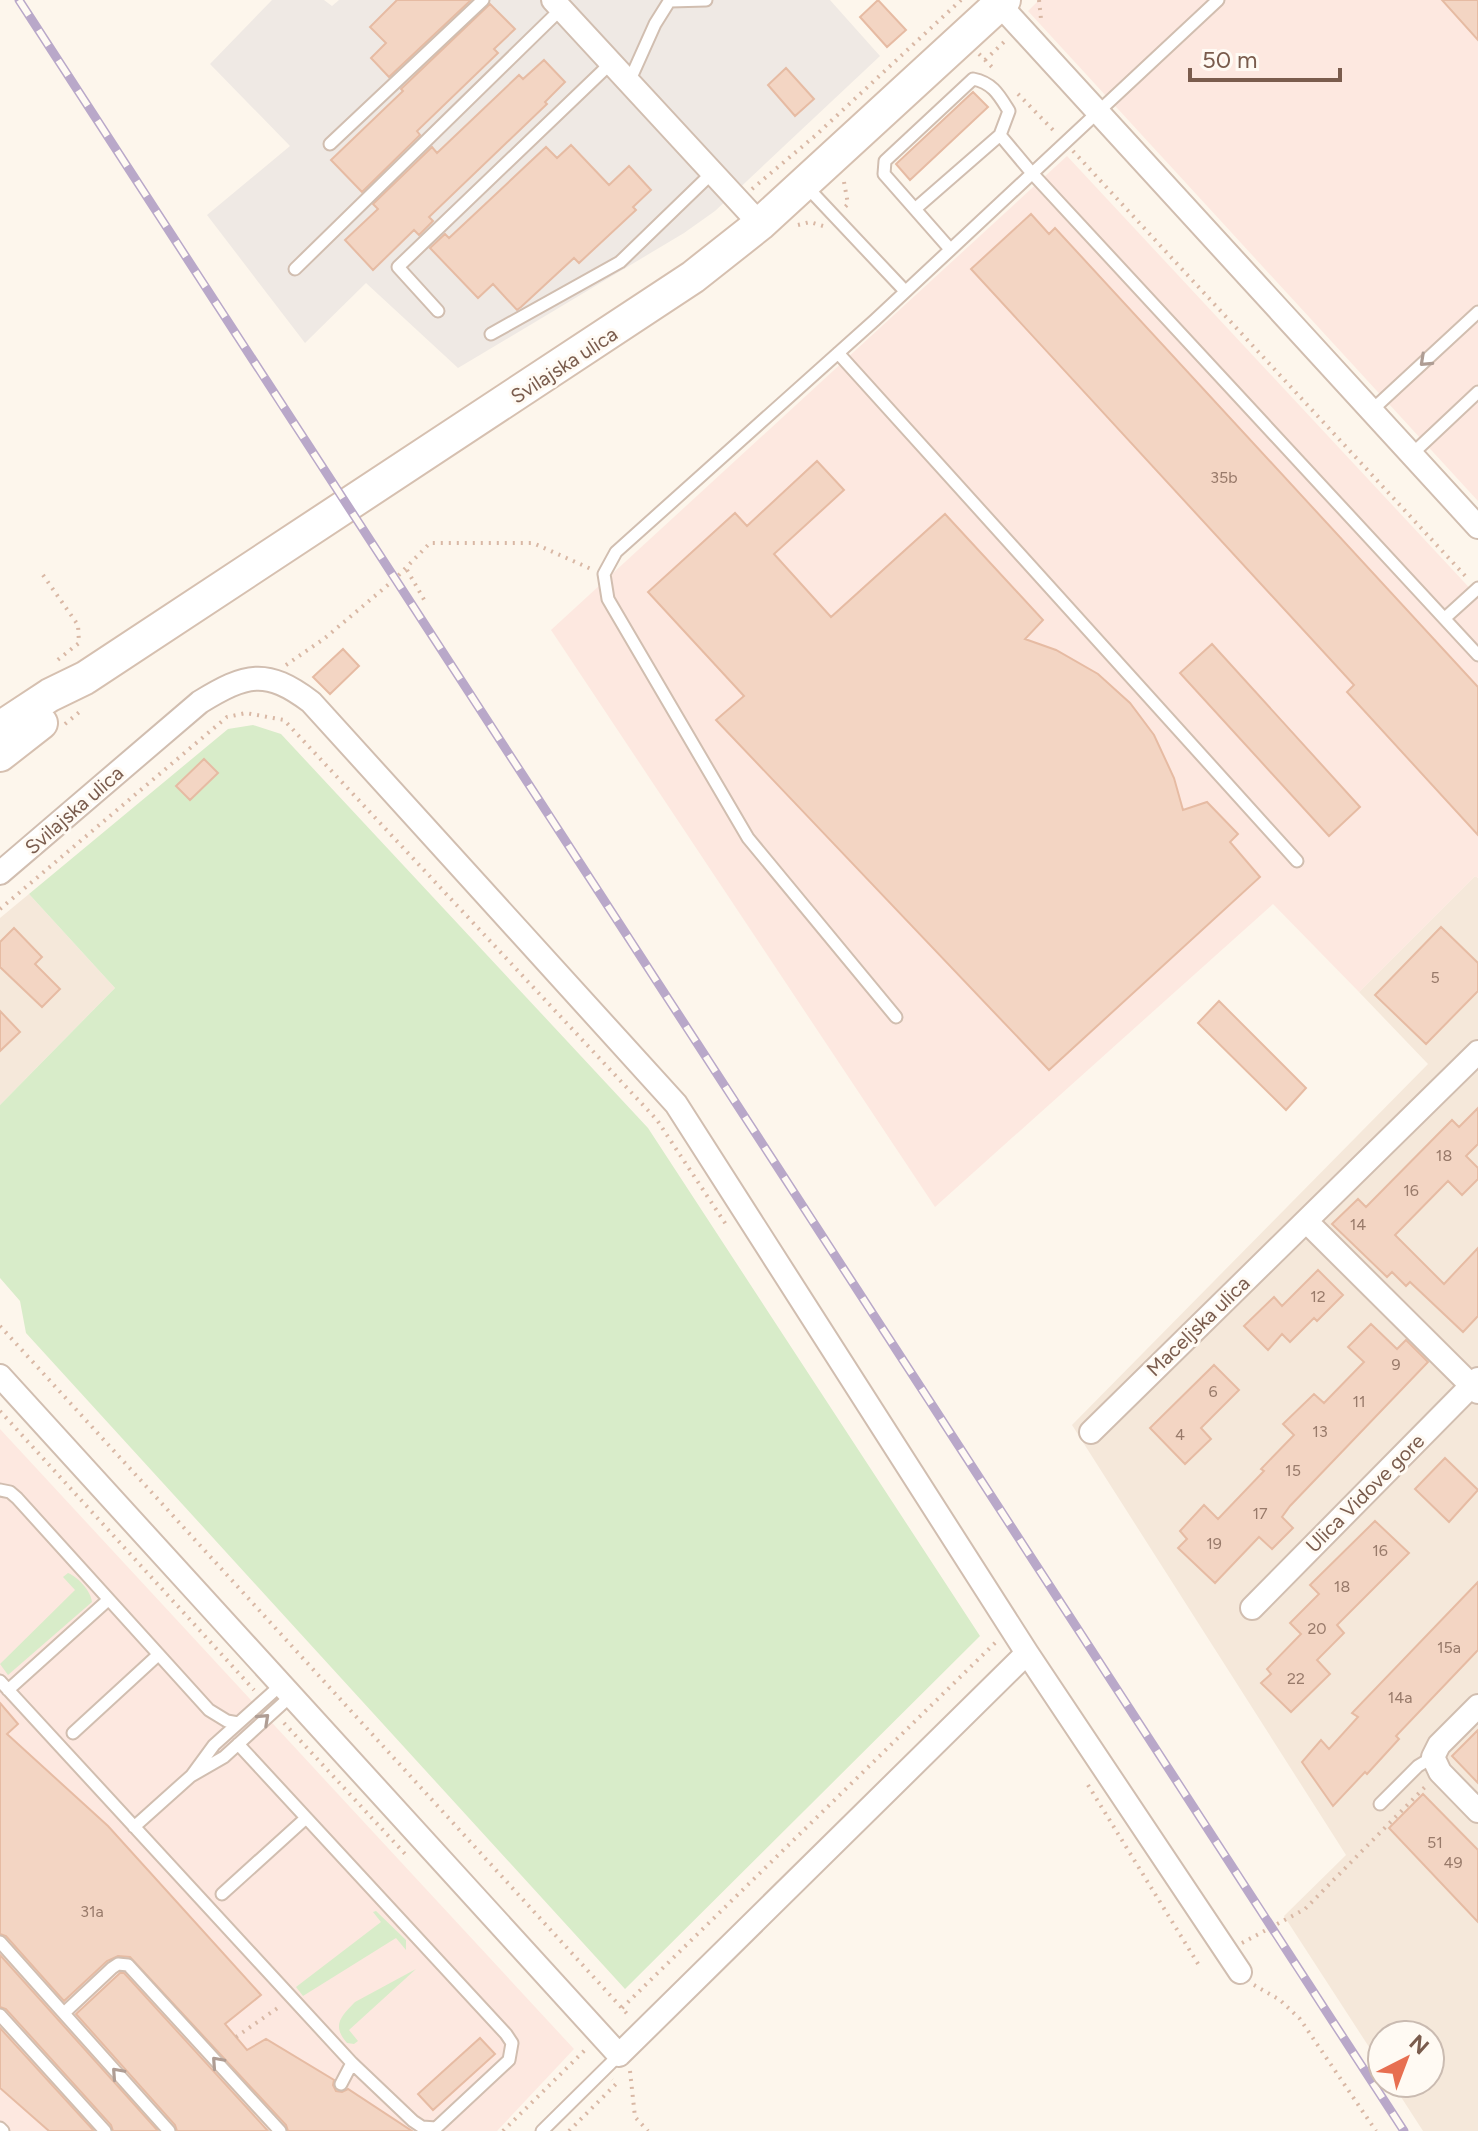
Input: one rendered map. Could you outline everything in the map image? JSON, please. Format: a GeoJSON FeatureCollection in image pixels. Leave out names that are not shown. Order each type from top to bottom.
{"type":"FeatureCollection","features":[{"type":"Feature","properties":{"kind":"main road","name":"Svilajska ulica"},"geometry":{"type":"LineString","coordinates":[[0,755],[42,722],[702,271],[776,225],[805,184],[1001,2]]}},
{"type":"Feature","properties":{"kind":"main road","name":"Svilajska ulica"},"geometry":{"type":"LineString","coordinates":[[0,728],[50,695],[86,692]]}},
{"type":"Feature","properties":{"kind":"street"},"geometry":{"type":"LineString","coordinates":[[1001,2],[1478,527]]}},
{"type":"Feature","properties":{"kind":"street"},"geometry":{"type":"LineString","coordinates":[[557,4],[712,173],[776,225]]}},
{"type":"Feature","properties":{"kind":"street","name":"Svilajska ulica"},"geometry":{"type":"LineString","coordinates":[[0,873],[200,702],[227,685],[245,679],[269,679]]}},
{"type":"Feature","properties":{"kind":"street"},"geometry":{"type":"LineString","coordinates":[[269,679],[289,686],[329,721],[676,1104],[1020,1659],[1240,1972]]}},
{"type":"Feature","properties":{"kind":"street","name":"Maceljska ulica"},"geometry":{"type":"LineString","coordinates":[[1091,1432],[1478,1052]]}},
{"type":"Feature","properties":{"kind":"street"},"geometry":{"type":"LineString","coordinates":[[1306,1221],[1476,1385]]}},
{"type":"Feature","properties":{"kind":"street"},"geometry":{"type":"LineString","coordinates":[[0,1376],[619,2055],[1020,1659]]}},
{"type":"Feature","properties":{"kind":"street","name":"Ulica Vidove gore"},"geometry":{"type":"LineString","coordinates":[[1252,1608],[1476,1385]]}},
{"type":"Feature","properties":{"kind":"street"},"geometry":{"type":"LineString","coordinates":[[1478,1706],[1439,1745],[1436,1765],[1478,1811]]}},
{"type":"Feature","properties":{"kind":"lane"},"geometry":{"type":"LineString","coordinates":[[330,144],[483,0]]}},
{"type":"Feature","properties":{"kind":"lane"},"geometry":{"type":"LineString","coordinates":[[629,82],[655,24],[670,0],[706,0]]}},
{"type":"Feature","properties":{"kind":"lane"},"geometry":{"type":"LineString","coordinates":[[896,1017],[748,838],[608,599],[604,574],[616,552],[838,353],[1218,0]]}},
{"type":"Feature","properties":{"kind":"lane"},"geometry":{"type":"LineString","coordinates":[[295,269],[557,4]]}},
{"type":"Feature","properties":{"kind":"lane"},"geometry":{"type":"LineString","coordinates":[[438,311],[398,267],[611,63]]}},
{"type":"Feature","properties":{"kind":"lane"},"geometry":{"type":"LineString","coordinates":[[915,209],[1000,135],[1009,111],[987,82],[973,79],[885,161],[884,174],[950,249]]}},
{"type":"Feature","properties":{"kind":"lane"},"geometry":{"type":"LineString","coordinates":[[1000,135],[1478,655]]}},
{"type":"Feature","properties":{"kind":"lane"},"geometry":{"type":"LineString","coordinates":[[491,334],[620,262],[712,173]]}},
{"type":"Feature","properties":{"kind":"lane"},"geometry":{"type":"LineString","coordinates":[[805,184],[905,291]]}},
{"type":"Feature","properties":{"kind":"lane"},"geometry":{"type":"LineString","coordinates":[[1371,411],[1478,312]]}},
{"type":"Feature","properties":{"kind":"lane"},"geometry":{"type":"LineString","coordinates":[[838,353],[1297,861]]}},
{"type":"Feature","properties":{"kind":"lane"},"geometry":{"type":"LineString","coordinates":[[1411,455],[1478,392]]}},
{"type":"Feature","properties":{"kind":"lane"},"geometry":{"type":"LineString","coordinates":[[1445,618],[1477,588]]}},
{"type":"Feature","properties":{"kind":"lane"},"geometry":{"type":"LineString","coordinates":[[0,1490],[10,1492],[17,1498],[197,1698],[217,1717],[238,1723]]}},
{"type":"Feature","properties":{"kind":"lane"},"geometry":{"type":"LineString","coordinates":[[108,1600],[4,1686],[352,2063],[413,2121],[430,2130],[442,2123],[499,2071],[509,2060],[512,2043],[238,1744]]}},
{"type":"Feature","properties":{"kind":"lane"},"geometry":{"type":"LineString","coordinates":[[73,1733],[158,1655]]}},
{"type":"Feature","properties":{"kind":"lane"},"geometry":{"type":"LineString","coordinates":[[134,1827],[191,1776],[205,1755],[263,1700],[287,1689]]}},
{"type":"Feature","properties":{"kind":"lane"},"geometry":{"type":"LineString","coordinates":[[191,1776],[213,1765],[238,1744],[273,1711],[287,1689]]}},
{"type":"Feature","properties":{"kind":"lane"},"geometry":{"type":"LineString","coordinates":[[1380,1804],[1418,1766],[1436,1765]]}},
{"type":"Feature","properties":{"kind":"lane"},"geometry":{"type":"LineString","coordinates":[[222,1894],[306,1818]]}},
{"type":"Feature","properties":{"kind":"lane"},"geometry":{"type":"LineString","coordinates":[[0,1942],[169,2131]]}},
{"type":"Feature","properties":{"kind":"lane"},"geometry":{"type":"LineString","coordinates":[[64,2013],[112,1968],[118,1964],[128,1965],[280,2131]]}},
{"type":"Feature","properties":{"kind":"lane"},"geometry":{"type":"LineString","coordinates":[[0,2015],[105,2131]]}},
{"type":"Feature","properties":{"kind":"lane"},"geometry":{"type":"LineString","coordinates":[[542,2131],[619,2055]]}},
{"type":"Feature","properties":{"kind":"lane"},"geometry":{"type":"LineString","coordinates":[[341,2084],[352,2063]]}},
{"type":"Feature","properties":{"kind":"path"},"geometry":{"type":"LineString","coordinates":[[972,51],[1005,80]]}},
{"type":"Feature","properties":{"kind":"path"},"geometry":{"type":"LineString","coordinates":[[1015,90],[1477,588]]}},
{"type":"Feature","properties":{"kind":"path"},"geometry":{"type":"LineString","coordinates":[[776,225],[810,222],[822,227],[848,204],[843,180]]}},
{"type":"Feature","properties":{"kind":"path"},"geometry":{"type":"LineString","coordinates":[[269,679],[325,638],[406,569],[430,543],[533,543],[604,574]]}},
{"type":"Feature","properties":{"kind":"path"},"geometry":{"type":"LineString","coordinates":[[406,569],[426,603]]}},
{"type":"Feature","properties":{"kind":"path"},"geometry":{"type":"LineString","coordinates":[[43,575],[78,625],[79,643],[54,663]]}},
{"type":"Feature","properties":{"kind":"path"},"geometry":{"type":"LineString","coordinates":[[57,730],[86,692]]}},
{"type":"Feature","properties":{"kind":"path"},"geometry":{"type":"LineString","coordinates":[[0,909],[227,717],[246,713],[284,720],[657,1120],[727,1227]]}},
{"type":"Feature","properties":{"kind":"path"},"geometry":{"type":"LineString","coordinates":[[1,1327],[643,2032]]}},
{"type":"Feature","properties":{"kind":"path"},"geometry":{"type":"LineString","coordinates":[[0,1411],[263,1700]]}},
{"type":"Feature","properties":{"kind":"path"},"geometry":{"type":"LineString","coordinates":[[621,2008],[998,1640],[1020,1659]]}},
{"type":"Feature","properties":{"kind":"path"},"geometry":{"type":"LineString","coordinates":[[273,1711],[409,1859]]}},
{"type":"Feature","properties":{"kind":"path"},"geometry":{"type":"LineString","coordinates":[[1225,1951],[1305,1909],[1436,1765]]}},
{"type":"Feature","properties":{"kind":"path"},"geometry":{"type":"LineString","coordinates":[[1088,1785],[1200,1967]]}},
{"type":"Feature","properties":{"kind":"path"},"geometry":{"type":"LineString","coordinates":[[1240,1972],[1259,1990],[1280,2000],[1300,2019],[1376,2131]]}},
{"type":"Feature","properties":{"kind":"path"},"geometry":{"type":"LineString","coordinates":[[236,2037],[281,2006]]}},
{"type":"Feature","properties":{"kind":"path"},"geometry":{"type":"LineString","coordinates":[[503,2131],[585,2050],[576,2040]]}},
{"type":"Feature","properties":{"kind":"path"},"geometry":{"type":"LineString","coordinates":[[619,2055],[629,2067],[635,2117],[648,2131]]}},
{"type":"Feature","properties":{"kind":"shaded area"},"geometry":{"type":"Polygon","coordinates":[[[272,0],[324,0],[332,6],[339,0],[830,0],[880,56],[715,211],[684,233],[458,368],[366,283],[305,343],[207,215],[290,146],[210,64],[272,0]]]}},
{"type":"Feature","properties":{"kind":"shaded area"},"geometry":{"type":"Polygon","coordinates":[[[1039,0],[1478,0],[1478,501],[1028,11],[1039,0]]]}},
{"type":"Feature","properties":{"kind":"shaded area"},"geometry":{"type":"Polygon","coordinates":[[[1067,156],[1478,597],[1478,878],[1475,876],[1359,992],[1273,904],[935,1207],[551,630],[1067,156]]]}},
{"type":"Feature","properties":{"kind":"shaded area"},"geometry":{"type":"Polygon","coordinates":[[[1475,876],[1478,878],[1478,2131],[1423,2131],[1402,2099],[1446,2099],[1446,2019],[1366,2019],[1366,2042],[1284,1916],[1346,1855],[1072,1425],[1428,1064],[1359,992],[1475,876]]]}},
{"type":"Feature","properties":{"kind":"shaded area"},"geometry":{"type":"Polygon","coordinates":[[[29,894],[115,988],[0,1105],[0,918],[29,894]]]}},
{"type":"Feature","properties":{"kind":"shaded area"},"geometry":{"type":"Polygon","coordinates":[[[0,1429],[574,2049],[497,2131],[0,2131],[0,1429]]]}},
{"type":"Feature","properties":{"kind":"green space"},"geometry":{"type":"Polygon","coordinates":[[[253,725],[281,734],[648,1128],[980,1636],[625,1989],[26,1333],[20,1301],[0,1278],[0,1105],[115,988],[29,894],[228,729],[253,725]]]}},
{"type":"Feature","properties":{"kind":"green space"},"geometry":{"type":"Polygon","coordinates":[[[68,1573],[83,1585],[92,1602],[8,1675],[0,1664],[75,1590],[63,1577],[68,1573]]]}},
{"type":"Feature","properties":{"kind":"green space"},"geometry":{"type":"Polygon","coordinates":[[[376,1911],[406,1940],[406,1950],[396,1938],[303,1996],[296,1987],[381,1922],[373,1912],[376,1911]]]}},
{"type":"Feature","properties":{"kind":"green space"},"geometry":{"type":"Polygon","coordinates":[[[416,1969],[349,2030],[358,2041],[347,2043],[339,2027],[350,2007],[416,1969]]]}},
{"type":"Feature","properties":{"kind":"building"},"geometry":{"type":"Polygon","coordinates":[[[397,0],[471,0],[389,77],[371,58],[386,43],[370,27],[397,0]]]}},
{"type":"Feature","properties":{"kind":"building"},"geometry":{"type":"Polygon","coordinates":[[[878,0],[906,30],[887,47],[860,17],[878,0]]]}},
{"type":"Feature","properties":{"kind":"building"},"geometry":{"type":"Polygon","coordinates":[[[1442,0],[1478,0],[1478,40],[1442,0]]]}},
{"type":"Feature","properties":{"kind":"building"},"geometry":{"type":"Polygon","coordinates":[[[490,4],[515,29],[494,49],[498,53],[417,131],[420,135],[362,192],[331,160],[490,4]]]}},
{"type":"Feature","properties":{"kind":"building"},"geometry":{"type":"Polygon","coordinates":[[[544,60],[565,82],[545,102],[547,104],[429,217],[433,221],[419,235],[414,230],[373,270],[345,240],[378,209],[373,204],[432,147],[437,153],[519,75],[523,79],[544,60]]]}},
{"type":"Feature","properties":{"kind":"building"},"geometry":{"type":"Polygon","coordinates":[[[786,68],[814,99],[795,116],[768,85],[786,68]]]}},
{"type":"Feature","properties":{"kind":"building"},"geometry":{"type":"Polygon","coordinates":[[[973,92],[988,107],[910,180],[896,164],[973,92]]]}},
{"type":"Feature","properties":{"kind":"building"},"geometry":{"type":"Polygon","coordinates":[[[571,145],[609,185],[629,166],[651,190],[633,207],[636,210],[579,263],[574,258],[517,310],[493,284],[478,298],[430,248],[445,234],[449,238],[546,147],[557,158],[571,145]]]}},
{"type":"Feature","properties":{"kind":"building"},"geometry":{"type":"Polygon","coordinates":[[[1031,214],[1049,234],[1055,228],[1478,687],[1478,835],[1347,692],[1354,685],[971,269],[1031,214]]]}},
{"type":"Feature","properties":{"kind":"building"},"geometry":{"type":"Polygon","coordinates":[[[817,461],[844,490],[774,554],[831,617],[945,514],[1043,620],[1025,639],[1056,650],[1098,674],[1130,703],[1154,735],[1174,778],[1183,810],[1207,802],[1238,834],[1230,842],[1260,877],[1049,1070],[716,720],[744,696],[648,592],[735,513],[747,526],[817,461]]]}},
{"type":"Feature","properties":{"kind":"building"},"geometry":{"type":"Polygon","coordinates":[[[1212,644],[1360,807],[1329,836],[1180,673],[1212,644]]]}},
{"type":"Feature","properties":{"kind":"building"},"geometry":{"type":"Polygon","coordinates":[[[343,649],[359,666],[330,694],[313,677],[343,649]]]}},
{"type":"Feature","properties":{"kind":"building"},"geometry":{"type":"Polygon","coordinates":[[[204,759],[218,773],[190,800],[176,786],[204,759]]]}},
{"type":"Feature","properties":{"kind":"building"},"geometry":{"type":"Polygon","coordinates":[[[1441,927],[1478,963],[1478,991],[1426,1044],[1375,995],[1441,927]]]}},
{"type":"Feature","properties":{"kind":"building"},"geometry":{"type":"Polygon","coordinates":[[[14,928],[42,957],[35,964],[60,989],[42,1007],[0,967],[0,942],[14,928]]]}},
{"type":"Feature","properties":{"kind":"building"},"geometry":{"type":"Polygon","coordinates":[[[1219,1001],[1306,1088],[1286,1110],[1198,1023],[1219,1001]]]}},
{"type":"Feature","properties":{"kind":"building"},"geometry":{"type":"Polygon","coordinates":[[[0,1011],[20,1032],[0,1051],[0,1011]]]}},
{"type":"Feature","properties":{"kind":"building"},"geometry":{"type":"Polygon","coordinates":[[[1478,1108],[1478,1144],[1466,1156],[1478,1168],[1478,1179],[1462,1195],[1448,1181],[1395,1235],[1444,1284],[1478,1248],[1478,1316],[1463,1332],[1410,1282],[1406,1286],[1392,1272],[1387,1277],[1332,1224],[1358,1199],[1366,1207],[1452,1120],[1459,1127],[1478,1108]]]}},
{"type":"Feature","properties":{"kind":"building"},"geometry":{"type":"Polygon","coordinates":[[[1318,1270],[1343,1295],[1290,1342],[1282,1334],[1268,1350],[1244,1326],[1274,1297],[1282,1306],[1318,1270]]]}},
{"type":"Feature","properties":{"kind":"building"},"geometry":{"type":"Polygon","coordinates":[[[1371,1324],[1397,1349],[1406,1340],[1428,1362],[1290,1506],[1282,1517],[1293,1528],[1272,1549],[1259,1537],[1215,1583],[1178,1548],[1187,1539],[1180,1531],[1204,1505],[1218,1519],[1264,1471],[1261,1469],[1294,1435],[1283,1424],[1314,1394],[1324,1403],[1364,1362],[1348,1347],[1371,1324]]]}},
{"type":"Feature","properties":{"kind":"building"},"geometry":{"type":"Polygon","coordinates":[[[1214,1365],[1239,1390],[1201,1428],[1211,1439],[1185,1464],[1150,1428],[1214,1365]]]}},
{"type":"Feature","properties":{"kind":"building"},"geometry":{"type":"Polygon","coordinates":[[[1445,1458],[1478,1490],[1449,1522],[1415,1489],[1445,1458]]]}},
{"type":"Feature","properties":{"kind":"building"},"geometry":{"type":"Polygon","coordinates":[[[1375,1521],[1409,1553],[1337,1625],[1344,1633],[1317,1660],[1330,1674],[1291,1712],[1261,1683],[1271,1674],[1267,1669],[1301,1634],[1290,1623],[1319,1594],[1310,1585],[1375,1521]]]}},
{"type":"Feature","properties":{"kind":"building"},"geometry":{"type":"Polygon","coordinates":[[[1478,1582],[1478,1650],[1396,1736],[1399,1739],[1367,1774],[1365,1772],[1333,1806],[1302,1762],[1321,1740],[1329,1749],[1358,1717],[1352,1713],[1478,1582]]]}},
{"type":"Feature","properties":{"kind":"building"},"geometry":{"type":"Polygon","coordinates":[[[0,1703],[18,1724],[7,1734],[108,1826],[261,1995],[225,2024],[247,2050],[266,2039],[334,2080],[336,2091],[348,2089],[412,2131],[288,2131],[286,2125],[130,1957],[118,1956],[107,1961],[64,2001],[6,1936],[0,1934],[0,1703]]]}},
{"type":"Feature","properties":{"kind":"building"},"geometry":{"type":"Polygon","coordinates":[[[1478,1730],[1478,1783],[1452,1756],[1478,1730]]]}},
{"type":"Feature","properties":{"kind":"building"},"geometry":{"type":"Polygon","coordinates":[[[1423,1794],[1478,1850],[1478,1922],[1389,1828],[1423,1794]]]}},
{"type":"Feature","properties":{"kind":"building"},"geometry":{"type":"Polygon","coordinates":[[[0,1955],[158,2131],[113,2131],[111,2125],[6,2009],[0,2007],[0,1955]]]}},
{"type":"Feature","properties":{"kind":"building"},"geometry":{"type":"Polygon","coordinates":[[[120,1973],[124,1973],[268,2131],[177,2131],[175,2125],[76,2014],[120,1973]]]}},
{"type":"Feature","properties":{"kind":"building"},"geometry":{"type":"Polygon","coordinates":[[[0,2028],[94,2131],[49,2131],[0,2088],[0,2028]]]}},
{"type":"Feature","properties":{"kind":"building"},"geometry":{"type":"Polygon","coordinates":[[[480,2038],[495,2054],[433,2110],[418,2094],[480,2038]]]}},
{"type":"Feature","properties":{"kind":"railway"},"geometry":{"type":"LineString","coordinates":[[19,0],[1404,2131]]}}]}
